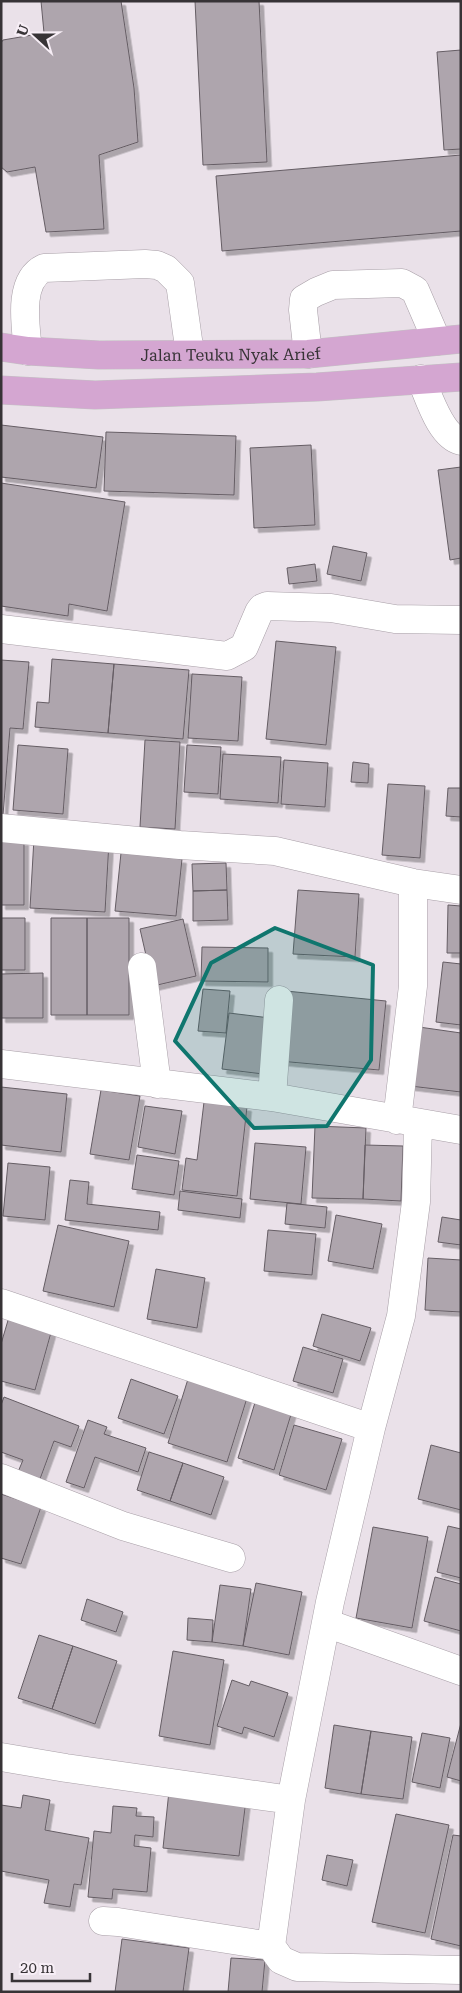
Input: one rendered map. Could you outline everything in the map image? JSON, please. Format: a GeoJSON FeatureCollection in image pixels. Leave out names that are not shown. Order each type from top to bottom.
{"type":"FeatureCollection","features":[{"type":"Feature","properties":{"kind":"main road","name":"Jalan Teuku Nyak Arief"},"geometry":{"type":"LineString","coordinates":[[1,348],[99,355],[308,354],[449,340]]}},
{"type":"Feature","properties":{"kind":"main road"},"geometry":{"type":"LineString","coordinates":[[1,390],[95,395],[317,387],[461,377]]}},
{"type":"Feature","properties":{"kind":"street"},"geometry":{"type":"LineString","coordinates":[[28,351],[24,303],[30,282],[36,272],[44,268],[145,264],[157,265],[166,269],[180,283],[190,354]]}},
{"type":"Feature","properties":{"kind":"street"},"geometry":{"type":"LineString","coordinates":[[308,354],[303,310],[304,300],[316,292],[333,285],[402,283],[415,290],[449,340]]}},
{"type":"Feature","properties":{"kind":"street"},"geometry":{"type":"LineString","coordinates":[[421,379],[440,424],[455,440],[461,441]]}},
{"type":"Feature","properties":{"kind":"street"},"geometry":{"type":"LineString","coordinates":[[1,629],[227,656],[244,647],[259,612],[267,606],[331,608],[395,619],[461,620]]}},
{"type":"Feature","properties":{"kind":"street"},"geometry":{"type":"LineString","coordinates":[[1,828],[180,845],[275,851],[414,883],[461,890]]}},
{"type":"Feature","properties":{"kind":"street"},"geometry":{"type":"LineString","coordinates":[[414,883],[413,986],[408,1122],[416,1202],[401,1316],[371,1428],[326,1623],[291,1800],[271,1946],[281,1960],[297,1967],[461,1970]]}},
{"type":"Feature","properties":{"kind":"street"},"geometry":{"type":"LineString","coordinates":[[142,967],[157,1084]]}},
{"type":"Feature","properties":{"kind":"street"},"geometry":{"type":"LineString","coordinates":[[272,1097],[279,1000]]}},
{"type":"Feature","properties":{"kind":"street"},"geometry":{"type":"LineString","coordinates":[[1,1064],[272,1097],[461,1130]]}},
{"type":"Feature","properties":{"kind":"street"},"geometry":{"type":"LineString","coordinates":[[1,1303],[371,1428]]}},
{"type":"Feature","properties":{"kind":"street"},"geometry":{"type":"LineString","coordinates":[[1,1478],[123,1526],[231,1558]]}},
{"type":"Feature","properties":{"kind":"street"},"geometry":{"type":"LineString","coordinates":[[326,1623],[461,1671]]}},
{"type":"Feature","properties":{"kind":"street"},"geometry":{"type":"LineString","coordinates":[[1,1757],[48,1766],[291,1800]]}},
{"type":"Feature","properties":{"kind":"street"},"geometry":{"type":"LineString","coordinates":[[103,1921],[271,1946]]}},
{"type":"Feature","properties":{"kind":"highlighted area"},"geometry":{"type":"Polygon","coordinates":[[[275,928],[373,965],[371,1060],[327,1126],[254,1128],[175,1041],[211,963],[275,928]]]}},
{"type":"Feature","properties":{"kind":"building"},"geometry":{"type":"Polygon","coordinates":[[[41,1],[121,1],[134,88],[138,142],[99,155],[104,229],[46,232],[35,167],[7,172],[1,167],[1,43],[3,40],[44,33],[41,1]]]}},
{"type":"Feature","properties":{"kind":"building"},"geometry":{"type":"Polygon","coordinates":[[[195,1],[259,1],[267,162],[203,165],[195,1]]]}},
{"type":"Feature","properties":{"kind":"building"},"geometry":{"type":"Polygon","coordinates":[[[461,50],[461,149],[444,150],[437,52],[461,50]]]}},
{"type":"Feature","properties":{"kind":"building"},"geometry":{"type":"Polygon","coordinates":[[[461,155],[461,231],[222,251],[216,176],[461,155]]]}},
{"type":"Feature","properties":{"kind":"building"},"geometry":{"type":"Polygon","coordinates":[[[1,425],[103,437],[96,488],[1,477],[1,425]]]}},
{"type":"Feature","properties":{"kind":"building"},"geometry":{"type":"Polygon","coordinates":[[[106,432],[236,436],[234,495],[104,491],[106,432]]]}},
{"type":"Feature","properties":{"kind":"building"},"geometry":{"type":"Polygon","coordinates":[[[311,445],[315,525],[254,528],[250,448],[311,445]]]}},
{"type":"Feature","properties":{"kind":"building"},"geometry":{"type":"Polygon","coordinates":[[[461,467],[461,558],[450,560],[438,470],[461,467]]]}},
{"type":"Feature","properties":{"kind":"building"},"geometry":{"type":"Polygon","coordinates":[[[1,483],[125,502],[107,611],[69,604],[68,616],[1,606],[1,483]]]}},
{"type":"Feature","properties":{"kind":"building"},"geometry":{"type":"Polygon","coordinates":[[[333,546],[367,553],[361,581],[327,574],[333,546]]]}},
{"type":"Feature","properties":{"kind":"building"},"geometry":{"type":"Polygon","coordinates":[[[315,564],[317,581],[289,584],[287,568],[315,564]]]}},
{"type":"Feature","properties":{"kind":"building"},"geometry":{"type":"Polygon","coordinates":[[[276,641],[336,647],[326,745],[266,739],[276,641]]]}},
{"type":"Feature","properties":{"kind":"building"},"geometry":{"type":"Polygon","coordinates":[[[52,659],[114,664],[108,733],[35,727],[37,702],[49,703],[52,659]]]}},
{"type":"Feature","properties":{"kind":"building"},"geometry":{"type":"Polygon","coordinates":[[[1,660],[29,662],[23,729],[10,728],[3,815],[1,814],[1,660]]]}},
{"type":"Feature","properties":{"kind":"building"},"geometry":{"type":"Polygon","coordinates":[[[114,664],[189,670],[183,739],[108,733],[114,664]]]}},
{"type":"Feature","properties":{"kind":"building"},"geometry":{"type":"Polygon","coordinates":[[[192,674],[242,677],[238,741],[188,738],[192,674]]]}},
{"type":"Feature","properties":{"kind":"building"},"geometry":{"type":"Polygon","coordinates":[[[145,740],[180,742],[175,829],[140,827],[145,740]]]}},
{"type":"Feature","properties":{"kind":"building"},"geometry":{"type":"Polygon","coordinates":[[[18,745],[68,749],[63,814],[13,810],[18,745]]]}},
{"type":"Feature","properties":{"kind":"building"},"geometry":{"type":"Polygon","coordinates":[[[187,745],[221,747],[218,794],[184,792],[187,745]]]}},
{"type":"Feature","properties":{"kind":"building"},"geometry":{"type":"Polygon","coordinates":[[[223,754],[281,757],[278,803],[220,799],[223,754]]]}},
{"type":"Feature","properties":{"kind":"building"},"geometry":{"type":"Polygon","coordinates":[[[284,760],[328,763],[325,807],[281,804],[284,760]]]}},
{"type":"Feature","properties":{"kind":"building"},"geometry":{"type":"Polygon","coordinates":[[[353,762],[369,764],[368,783],[351,782],[353,762]]]}},
{"type":"Feature","properties":{"kind":"building"},"geometry":{"type":"Polygon","coordinates":[[[388,784],[425,786],[420,858],[382,855],[388,784]]]}},
{"type":"Feature","properties":{"kind":"building"},"geometry":{"type":"Polygon","coordinates":[[[448,788],[461,788],[461,817],[446,816],[448,788]]]}},
{"type":"Feature","properties":{"kind":"building"},"geometry":{"type":"Polygon","coordinates":[[[34,838],[109,842],[105,912],[30,908],[34,838]]]}},
{"type":"Feature","properties":{"kind":"building"},"geometry":{"type":"Polygon","coordinates":[[[1,841],[24,841],[24,905],[1,905],[1,841]]]}},
{"type":"Feature","properties":{"kind":"building"},"geometry":{"type":"Polygon","coordinates":[[[121,853],[182,859],[176,916],[115,911],[121,853]]]}},
{"type":"Feature","properties":{"kind":"building"},"geometry":{"type":"Polygon","coordinates":[[[226,863],[227,890],[193,891],[192,864],[226,863]]]}},
{"type":"Feature","properties":{"kind":"building"},"geometry":{"type":"Polygon","coordinates":[[[227,890],[228,920],[193,921],[193,891],[227,890]]]}},
{"type":"Feature","properties":{"kind":"building"},"geometry":{"type":"Polygon","coordinates":[[[298,890],[359,894],[355,957],[293,954],[298,890]]]}},
{"type":"Feature","properties":{"kind":"building"},"geometry":{"type":"Polygon","coordinates":[[[448,905],[461,906],[461,953],[447,953],[448,905]]]}},
{"type":"Feature","properties":{"kind":"building"},"geometry":{"type":"Polygon","coordinates":[[[1,918],[25,918],[25,970],[1,970],[1,918]]]}},
{"type":"Feature","properties":{"kind":"building"},"geometry":{"type":"Polygon","coordinates":[[[51,918],[87,918],[87,1015],[51,1015],[51,918]]]}},
{"type":"Feature","properties":{"kind":"building"},"geometry":{"type":"Polygon","coordinates":[[[87,918],[129,918],[129,1015],[87,1015],[87,918]]]}},
{"type":"Feature","properties":{"kind":"building"},"geometry":{"type":"Polygon","coordinates":[[[183,919],[196,976],[153,986],[140,929],[183,919]]]}},
{"type":"Feature","properties":{"kind":"building"},"geometry":{"type":"Polygon","coordinates":[[[202,947],[268,948],[268,982],[201,981],[202,947]]]}},
{"type":"Feature","properties":{"kind":"building"},"geometry":{"type":"Polygon","coordinates":[[[443,962],[461,964],[461,1025],[436,1022],[443,962]]]}},
{"type":"Feature","properties":{"kind":"building"},"geometry":{"type":"Polygon","coordinates":[[[43,973],[43,1018],[1,1018],[1,974],[43,973]]]}},
{"type":"Feature","properties":{"kind":"building"},"geometry":{"type":"Polygon","coordinates":[[[203,989],[230,991],[226,1033],[198,1031],[203,989]]]}},
{"type":"Feature","properties":{"kind":"building"},"geometry":{"type":"Polygon","coordinates":[[[286,991],[386,1001],[379,1070],[279,1061],[286,991]]]}},
{"type":"Feature","properties":{"kind":"building"},"geometry":{"type":"Polygon","coordinates":[[[229,1013],[270,1018],[263,1074],[222,1069],[229,1013]]]}},
{"type":"Feature","properties":{"kind":"building"},"geometry":{"type":"Polygon","coordinates":[[[419,1027],[461,1033],[461,1092],[410,1086],[419,1027]]]}},
{"type":"Feature","properties":{"kind":"building"},"geometry":{"type":"Polygon","coordinates":[[[1,1087],[67,1094],[61,1152],[1,1145],[1,1087]]]}},
{"type":"Feature","properties":{"kind":"building"},"geometry":{"type":"Polygon","coordinates":[[[101,1090],[140,1096],[129,1160],[90,1154],[101,1090]]]}},
{"type":"Feature","properties":{"kind":"building"},"geometry":{"type":"Polygon","coordinates":[[[204,1102],[247,1107],[237,1196],[182,1190],[186,1158],[197,1160],[204,1102]]]}},
{"type":"Feature","properties":{"kind":"building"},"geometry":{"type":"Polygon","coordinates":[[[145,1106],[182,1111],[175,1154],[138,1147],[145,1106]]]}},
{"type":"Feature","properties":{"kind":"building"},"geometry":{"type":"Polygon","coordinates":[[[315,1126],[366,1128],[363,1199],[312,1198],[315,1126]]]}},
{"type":"Feature","properties":{"kind":"building"},"geometry":{"type":"Polygon","coordinates":[[[255,1143],[306,1147],[301,1204],[250,1199],[255,1143]]]}},
{"type":"Feature","properties":{"kind":"building"},"geometry":{"type":"Polygon","coordinates":[[[365,1145],[403,1146],[401,1201],[363,1199],[365,1145]]]}},
{"type":"Feature","properties":{"kind":"building"},"geometry":{"type":"Polygon","coordinates":[[[137,1155],[179,1161],[174,1195],[132,1189],[137,1155]]]}},
{"type":"Feature","properties":{"kind":"building"},"geometry":{"type":"Polygon","coordinates":[[[8,1163],[50,1167],[45,1220],[3,1216],[8,1163]]]}},
{"type":"Feature","properties":{"kind":"building"},"geometry":{"type":"Polygon","coordinates":[[[70,1180],[89,1182],[87,1204],[160,1212],[158,1230],[65,1220],[70,1180]]]}},
{"type":"Feature","properties":{"kind":"building"},"geometry":{"type":"Polygon","coordinates":[[[180,1191],[242,1199],[240,1218],[178,1210],[180,1191]]]}},
{"type":"Feature","properties":{"kind":"building"},"geometry":{"type":"Polygon","coordinates":[[[287,1203],[327,1207],[325,1228],[285,1224],[287,1203]]]}},
{"type":"Feature","properties":{"kind":"building"},"geometry":{"type":"Polygon","coordinates":[[[336,1215],[382,1224],[373,1269],[328,1261],[336,1215]]]}},
{"type":"Feature","properties":{"kind":"building"},"geometry":{"type":"Polygon","coordinates":[[[442,1217],[461,1220],[461,1245],[438,1242],[442,1217]]]}},
{"type":"Feature","properties":{"kind":"building"},"geometry":{"type":"Polygon","coordinates":[[[58,1225],[129,1241],[114,1307],[43,1291],[58,1225]]]}},
{"type":"Feature","properties":{"kind":"building"},"geometry":{"type":"Polygon","coordinates":[[[268,1230],[316,1234],[312,1275],[264,1271],[268,1230]]]}},
{"type":"Feature","properties":{"kind":"building"},"geometry":{"type":"Polygon","coordinates":[[[428,1258],[461,1260],[461,1312],[425,1310],[428,1258]]]}},
{"type":"Feature","properties":{"kind":"building"},"geometry":{"type":"Polygon","coordinates":[[[156,1269],[205,1278],[197,1328],[147,1319],[156,1269]]]}},
{"type":"Feature","properties":{"kind":"building"},"geometry":{"type":"Polygon","coordinates":[[[322,1314],[371,1328],[360,1361],[313,1346],[322,1314]]]}},
{"type":"Feature","properties":{"kind":"building"},"geometry":{"type":"Polygon","coordinates":[[[9,1317],[52,1329],[35,1390],[1,1381],[1,1344],[9,1317]]]}},
{"type":"Feature","properties":{"kind":"building"},"geometry":{"type":"Polygon","coordinates":[[[303,1347],[343,1359],[333,1393],[293,1381],[303,1347]]]}},
{"type":"Feature","properties":{"kind":"building"},"geometry":{"type":"Polygon","coordinates":[[[131,1379],[178,1396],[164,1434],[118,1418],[131,1379]]]}},
{"type":"Feature","properties":{"kind":"building"},"geometry":{"type":"Polygon","coordinates":[[[188,1379],[247,1398],[227,1462],[168,1443],[188,1379]]]}},
{"type":"Feature","properties":{"kind":"building"},"geometry":{"type":"Polygon","coordinates":[[[257,1396],[293,1408],[274,1470],[238,1458],[257,1396]]]}},
{"type":"Feature","properties":{"kind":"building"},"geometry":{"type":"Polygon","coordinates":[[[4,1397],[79,1426],[71,1447],[54,1441],[40,1479],[18,1472],[23,1460],[1,1452],[1,1405],[4,1397]]]}},
{"type":"Feature","properties":{"kind":"building"},"geometry":{"type":"Polygon","coordinates":[[[88,1420],[107,1427],[104,1434],[146,1448],[138,1472],[95,1457],[84,1488],[66,1482],[88,1420]]]}},
{"type":"Feature","properties":{"kind":"building"},"geometry":{"type":"Polygon","coordinates":[[[294,1425],[342,1439],[326,1490],[279,1475],[294,1425]]]}},
{"type":"Feature","properties":{"kind":"building"},"geometry":{"type":"Polygon","coordinates":[[[431,1445],[461,1453],[461,1510],[418,1499],[431,1445]]]}},
{"type":"Feature","properties":{"kind":"building"},"geometry":{"type":"Polygon","coordinates":[[[149,1452],[183,1463],[170,1501],[137,1490],[149,1452]]]}},
{"type":"Feature","properties":{"kind":"building"},"geometry":{"type":"Polygon","coordinates":[[[183,1463],[224,1477],[211,1515],[170,1501],[183,1463]]]}},
{"type":"Feature","properties":{"kind":"building"},"geometry":{"type":"Polygon","coordinates":[[[1,1494],[41,1507],[21,1564],[1,1558],[1,1494]]]}},
{"type":"Feature","properties":{"kind":"building"},"geometry":{"type":"Polygon","coordinates":[[[448,1526],[461,1529],[461,1578],[437,1572],[448,1526]]]}},
{"type":"Feature","properties":{"kind":"building"},"geometry":{"type":"Polygon","coordinates":[[[373,1527],[428,1537],[412,1628],[356,1618],[373,1527]]]}},
{"type":"Feature","properties":{"kind":"building"},"geometry":{"type":"Polygon","coordinates":[[[435,1577],[461,1584],[461,1631],[424,1621],[435,1577]]]}},
{"type":"Feature","properties":{"kind":"building"},"geometry":{"type":"Polygon","coordinates":[[[256,1583],[302,1592],[289,1655],[243,1646],[256,1583]]]}},
{"type":"Feature","properties":{"kind":"building"},"geometry":{"type":"Polygon","coordinates":[[[220,1585],[251,1589],[243,1646],[212,1642],[220,1585]]]}},
{"type":"Feature","properties":{"kind":"building"},"geometry":{"type":"Polygon","coordinates":[[[87,1599],[123,1612],[116,1632],[81,1620],[87,1599]]]}},
{"type":"Feature","properties":{"kind":"building"},"geometry":{"type":"Polygon","coordinates":[[[188,1618],[213,1620],[212,1642],[187,1640],[188,1618]]]}},
{"type":"Feature","properties":{"kind":"building"},"geometry":{"type":"Polygon","coordinates":[[[39,1635],[73,1646],[52,1709],[18,1698],[39,1635]]]}},
{"type":"Feature","properties":{"kind":"building"},"geometry":{"type":"Polygon","coordinates":[[[73,1646],[117,1661],[95,1724],[52,1709],[73,1646]]]}},
{"type":"Feature","properties":{"kind":"building"},"geometry":{"type":"Polygon","coordinates":[[[173,1651],[224,1660],[210,1745],[159,1736],[173,1651]]]}},
{"type":"Feature","properties":{"kind":"building"},"geometry":{"type":"Polygon","coordinates":[[[232,1680],[249,1686],[251,1681],[288,1693],[274,1737],[244,1727],[242,1734],[217,1726],[232,1680]]]}},
{"type":"Feature","properties":{"kind":"building"},"geometry":{"type":"Polygon","coordinates":[[[461,1723],[461,1781],[447,1777],[461,1723]]]}},
{"type":"Feature","properties":{"kind":"building"},"geometry":{"type":"Polygon","coordinates":[[[334,1725],[371,1731],[361,1794],[325,1788],[334,1725]]]}},
{"type":"Feature","properties":{"kind":"building"},"geometry":{"type":"Polygon","coordinates":[[[371,1731],[412,1737],[403,1799],[361,1794],[371,1731]]]}},
{"type":"Feature","properties":{"kind":"building"},"geometry":{"type":"Polygon","coordinates":[[[422,1733],[450,1738],[440,1788],[412,1782],[422,1733]]]}},
{"type":"Feature","properties":{"kind":"building"},"geometry":{"type":"Polygon","coordinates":[[[169,1791],[246,1800],[239,1856],[163,1848],[169,1791]]]}},
{"type":"Feature","properties":{"kind":"building"},"geometry":{"type":"Polygon","coordinates":[[[23,1795],[50,1800],[45,1830],[89,1838],[81,1885],[74,1884],[70,1907],[44,1903],[49,1880],[1,1871],[1,1805],[21,1808],[23,1795]]]}},
{"type":"Feature","properties":{"kind":"building"},"geometry":{"type":"Polygon","coordinates":[[[113,1806],[137,1808],[136,1816],[154,1817],[153,1837],[135,1835],[134,1846],[151,1848],[147,1892],[113,1889],[112,1899],[88,1897],[94,1831],[111,1833],[113,1806]]]}},
{"type":"Feature","properties":{"kind":"building"},"geometry":{"type":"Polygon","coordinates":[[[396,1814],[449,1825],[425,1933],[372,1922],[396,1814]]]}},
{"type":"Feature","properties":{"kind":"building"},"geometry":{"type":"Polygon","coordinates":[[[453,1835],[461,1836],[461,1946],[431,1939],[453,1835]]]}},
{"type":"Feature","properties":{"kind":"building"},"geometry":{"type":"Polygon","coordinates":[[[327,1855],[353,1860],[347,1886],[322,1880],[327,1855]]]}},
{"type":"Feature","properties":{"kind":"building"},"geometry":{"type":"Polygon","coordinates":[[[122,1939],[189,1948],[183,1992],[115,1992],[122,1939]]]}},
{"type":"Feature","properties":{"kind":"building"},"geometry":{"type":"Polygon","coordinates":[[[231,1958],[265,1960],[262,1992],[228,1992],[231,1958]]]}}]}
